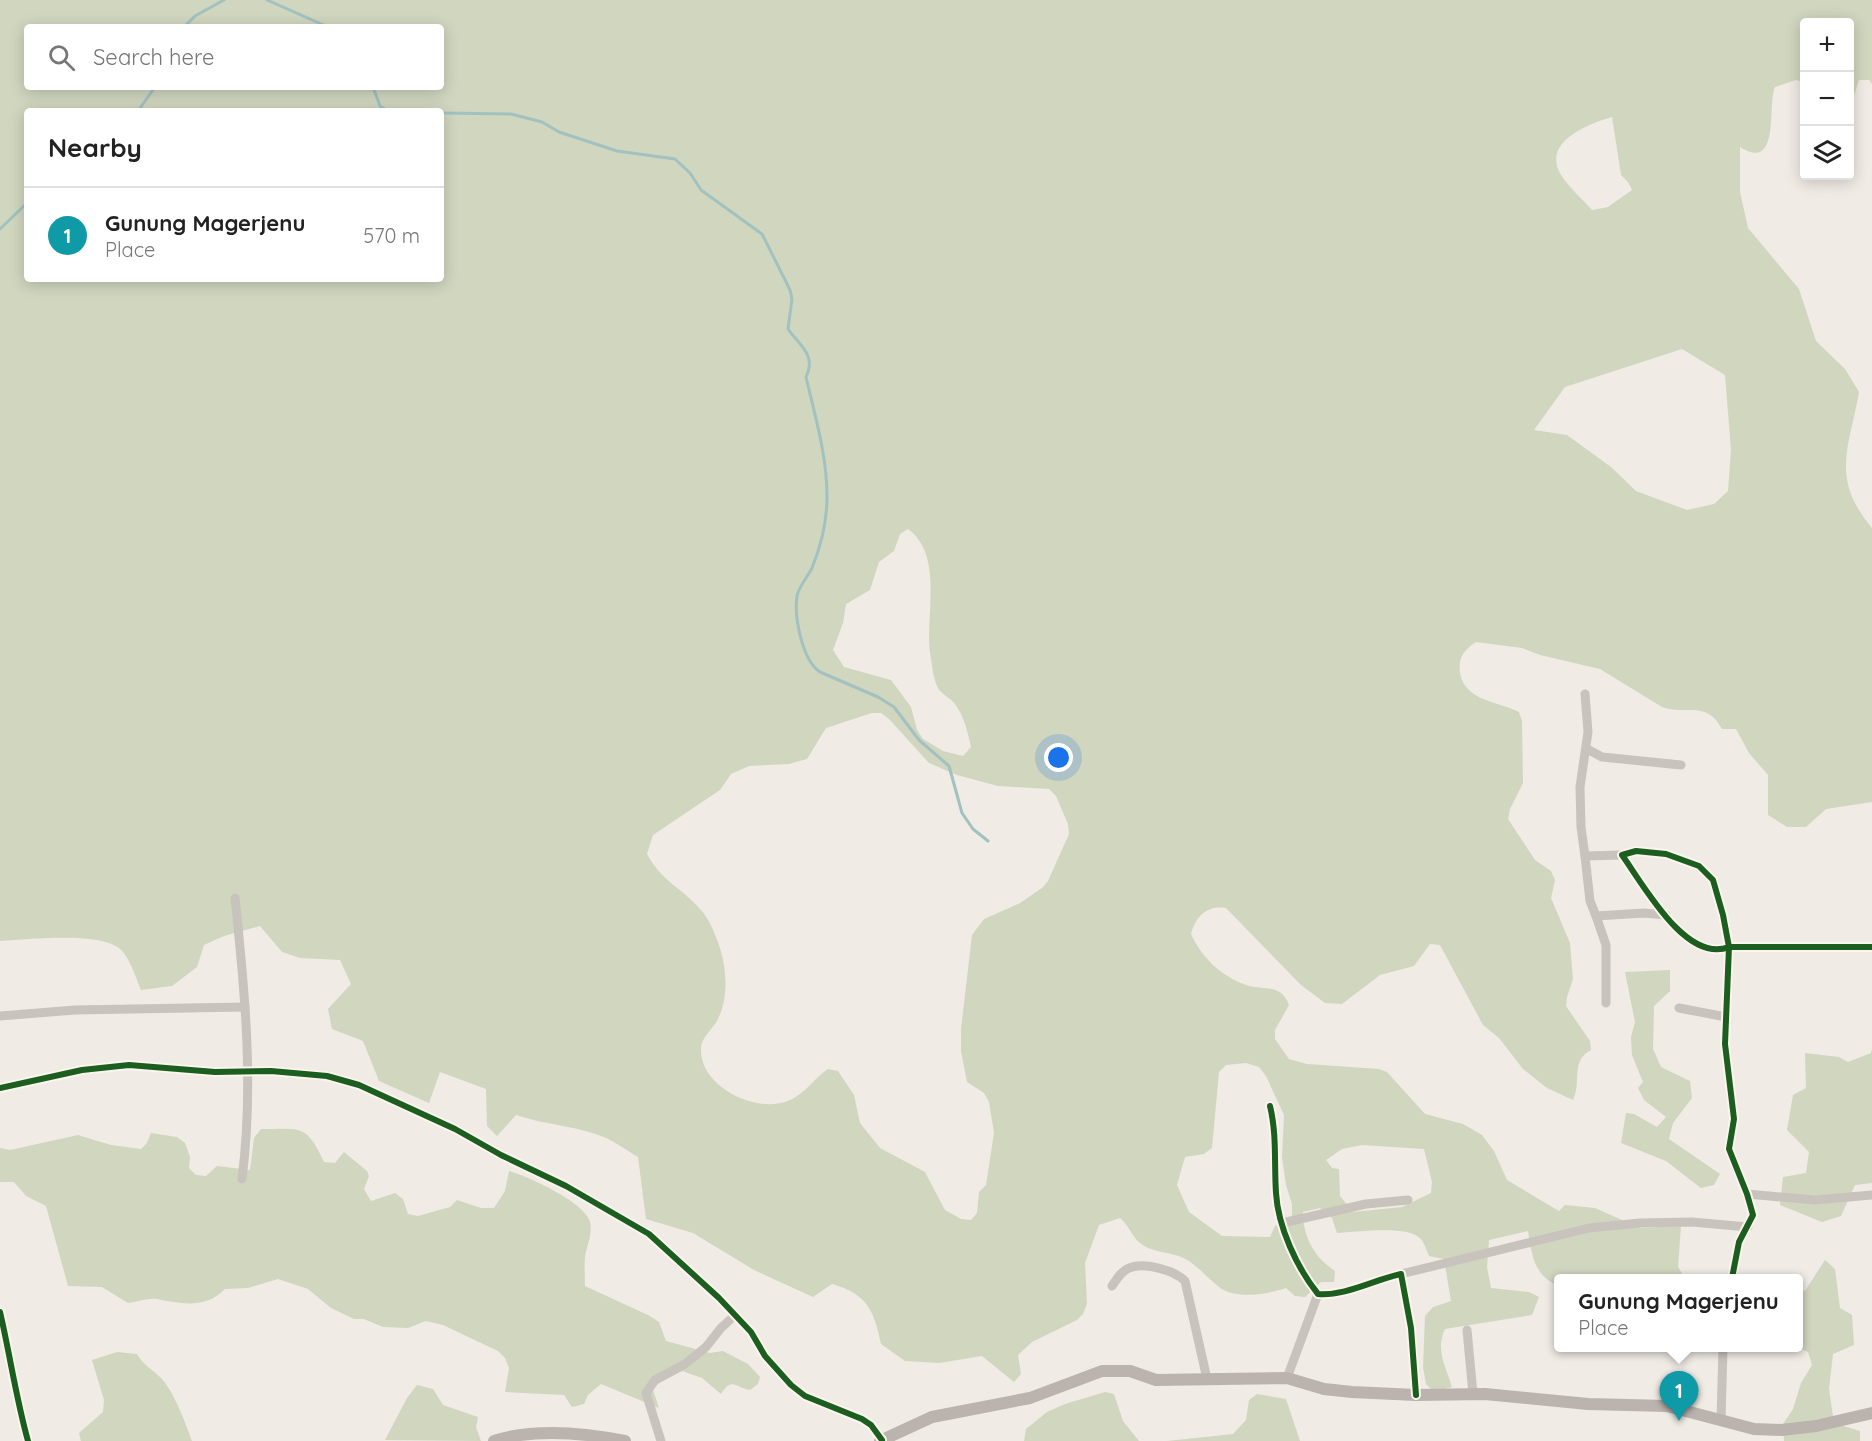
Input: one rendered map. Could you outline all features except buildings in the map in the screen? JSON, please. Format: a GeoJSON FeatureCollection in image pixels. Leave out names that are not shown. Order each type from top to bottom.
{"type":"FeatureCollection","features":[{"type":"Feature","properties":{"kind":"main road"},"geometry":{"type":"LineString","coordinates":[[881,1441],[932,1417],[1030,1398],[1102,1371],[1130,1371],[1156,1380],[1287,1378],[1324,1389],[1416,1395],[1519,1396],[1588,1404],[1667,1406],[1754,1428],[1782,1430],[1816,1426],[1872,1413]]}},
{"type":"Feature","properties":{"kind":"main road"},"geometry":{"type":"LineString","coordinates":[[494,1441],[514,1436],[566,1434],[625,1441]]}},
{"type":"Feature","properties":{"kind":"street"},"geometry":{"type":"LineString","coordinates":[[1585,694],[1587,748],[1580,787],[1581,827],[1590,902],[1606,945],[1605,1003]]}},
{"type":"Feature","properties":{"kind":"street"},"geometry":{"type":"LineString","coordinates":[[1587,748],[1602,757],[1681,765]]}},
{"type":"Feature","properties":{"kind":"street"},"geometry":{"type":"LineString","coordinates":[[1585,856],[1622,855],[1636,851],[1666,854],[1704,869],[1713,880],[1729,947],[1726,1059],[1734,1119],[1729,1149],[1753,1215],[1739,1242],[1733,1274]]}},
{"type":"Feature","properties":{"kind":"street"},"geometry":{"type":"LineString","coordinates":[[1622,855],[1666,915],[1697,946],[1713,949],[1872,946]]}},
{"type":"Feature","properties":{"kind":"street"},"geometry":{"type":"LineString","coordinates":[[235,898],[249,1072],[242,1179]]}},
{"type":"Feature","properties":{"kind":"street"},"geometry":{"type":"LineString","coordinates":[[1596,916],[1644,913],[1666,915]]}},
{"type":"Feature","properties":{"kind":"street"},"geometry":{"type":"LineString","coordinates":[[0,1016],[75,1010],[245,1007]]}},
{"type":"Feature","properties":{"kind":"street"},"geometry":{"type":"LineString","coordinates":[[1679,1008],[1726,1017]]}},
{"type":"Feature","properties":{"kind":"street"},"geometry":{"type":"LineString","coordinates":[[0,1088],[109,1065],[249,1072],[271,1071],[345,1080],[455,1129],[513,1161],[566,1186],[649,1234],[692,1271],[751,1332],[765,1356],[791,1384],[806,1396],[862,1419],[871,1425],[881,1441]]}},
{"type":"Feature","properties":{"kind":"street"},"geometry":{"type":"LineString","coordinates":[[1270,1106],[1275,1125],[1276,1196],[1282,1223],[1295,1254],[1318,1294]]}},
{"type":"Feature","properties":{"kind":"street"},"geometry":{"type":"LineString","coordinates":[[1747,1194],[1815,1200],[1872,1195]]}},
{"type":"Feature","properties":{"kind":"street"},"geometry":{"type":"LineString","coordinates":[[1282,1223],[1366,1204],[1408,1200]]}},
{"type":"Feature","properties":{"kind":"street"},"geometry":{"type":"LineString","coordinates":[[1318,1294],[1329,1295],[1350,1290],[1401,1274],[1589,1228],[1640,1223],[1692,1222],[1748,1227]]}},
{"type":"Feature","properties":{"kind":"street"},"geometry":{"type":"LineString","coordinates":[[1112,1286],[1122,1273],[1136,1266],[1176,1273],[1185,1281],[1207,1379]]}},
{"type":"Feature","properties":{"kind":"street"},"geometry":{"type":"LineString","coordinates":[[1401,1274],[1411,1329],[1416,1395]]}},
{"type":"Feature","properties":{"kind":"street"},"geometry":{"type":"LineString","coordinates":[[1287,1378],[1318,1294]]}},
{"type":"Feature","properties":{"kind":"street"},"geometry":{"type":"LineString","coordinates":[[0,1312],[8,1344],[16,1399],[28,1441]]}},
{"type":"Feature","properties":{"kind":"street"},"geometry":{"type":"LineString","coordinates":[[661,1441],[646,1393],[655,1380],[685,1364],[706,1347],[721,1328],[734,1317]]}},
{"type":"Feature","properties":{"kind":"street"},"geometry":{"type":"LineString","coordinates":[[1467,1330],[1473,1394]]}},
{"type":"Feature","properties":{"kind":"street"},"geometry":{"type":"LineString","coordinates":[[1721,1420],[1723,1352]]}},
{"type":"Feature","properties":{"kind":"green space"},"geometry":{"type":"Polygon","coordinates":[[[0,0],[1872,0],[1872,84],[1869,80],[1859,80],[1854,96],[1854,18],[1800,18],[1800,81],[1796,80],[1775,87],[1770,133],[1762,151],[1753,153],[1740,147],[1740,192],[1748,228],[1799,289],[1816,341],[1845,369],[1859,392],[1846,463],[1851,494],[1872,528],[1872,802],[1826,809],[1806,827],[1787,827],[1768,815],[1768,775],[1749,753],[1736,729],[1722,729],[1716,720],[1702,711],[1662,707],[1600,669],[1540,655],[1522,648],[1476,642],[1468,648],[1461,658],[1460,673],[1468,689],[1483,699],[1519,712],[1522,721],[1523,783],[1510,809],[1508,819],[1535,860],[1551,871],[1555,880],[1551,898],[1570,943],[1573,979],[1566,1006],[1590,1041],[1591,1050],[1578,1066],[1577,1086],[1573,1100],[1547,1088],[1523,1069],[1499,1038],[1483,1025],[1440,945],[1430,944],[1414,966],[1380,975],[1342,1004],[1325,1003],[1301,985],[1226,908],[1213,908],[1203,913],[1191,934],[1195,943],[1213,965],[1228,977],[1253,987],[1277,991],[1286,998],[1289,1005],[1275,1030],[1275,1039],[1289,1059],[1307,1064],[1379,1069],[1387,1072],[1425,1114],[1463,1124],[1482,1135],[1494,1151],[1507,1180],[1559,1211],[1565,1205],[1595,1208],[1640,1228],[1681,1226],[1678,1267],[1682,1274],[1554,1274],[1554,1284],[1539,1271],[1533,1257],[1528,1231],[1489,1240],[1487,1267],[1491,1288],[1529,1292],[1539,1297],[1532,1315],[1445,1329],[1441,1351],[1452,1387],[1434,1392],[1426,1384],[1423,1367],[1425,1316],[1433,1307],[1451,1301],[1444,1259],[1429,1256],[1423,1242],[1417,1236],[1390,1230],[1337,1233],[1332,1218],[1320,1208],[1303,1212],[1305,1230],[1311,1246],[1335,1271],[1334,1282],[1321,1282],[1305,1297],[1295,1296],[1286,1288],[1262,1294],[1243,1295],[1219,1287],[1185,1259],[1144,1246],[1120,1218],[1099,1225],[1085,1263],[1087,1304],[1083,1314],[1077,1320],[1032,1342],[1018,1355],[1021,1374],[1014,1382],[982,1356],[939,1363],[905,1361],[881,1344],[872,1313],[867,1305],[861,1298],[844,1288],[832,1284],[813,1297],[754,1270],[693,1233],[646,1219],[638,1157],[610,1140],[585,1131],[516,1115],[497,1136],[487,1126],[486,1089],[440,1072],[429,1103],[379,1081],[363,1041],[332,1029],[328,1009],[351,984],[340,960],[300,958],[282,952],[260,926],[224,936],[204,945],[197,967],[172,986],[141,990],[126,956],[114,945],[100,941],[65,938],[0,941],[0,0]],[[1612,117],[1591,124],[1570,136],[1557,153],[1556,163],[1561,175],[1592,210],[1608,207],[1632,190],[1621,175],[1612,117]],[[1682,349],[1565,387],[1534,430],[1567,435],[1611,467],[1636,491],[1687,510],[1714,504],[1728,491],[1731,450],[1725,375],[1682,349]],[[908,529],[900,534],[894,551],[879,562],[870,590],[846,604],[843,623],[833,650],[844,667],[891,680],[911,707],[917,730],[923,739],[943,751],[963,756],[971,747],[965,725],[955,704],[938,688],[933,671],[929,638],[931,587],[926,554],[919,540],[908,529]],[[872,713],[826,728],[807,759],[789,764],[749,766],[731,774],[720,790],[653,835],[647,854],[659,872],[693,902],[709,921],[722,954],[726,983],[724,1003],[717,1021],[701,1045],[703,1062],[709,1074],[730,1093],[758,1103],[772,1104],[785,1102],[797,1096],[828,1069],[838,1071],[854,1095],[860,1123],[880,1148],[925,1172],[945,1210],[961,1219],[971,1220],[977,1213],[979,1192],[986,1185],[994,1133],[989,1102],[984,1093],[967,1082],[961,1051],[961,1029],[972,935],[984,919],[1020,903],[1042,888],[1048,881],[1069,834],[1068,824],[1056,796],[1049,789],[998,786],[957,775],[929,763],[889,719],[881,713],[872,713]],[[1246,1063],[1226,1065],[1219,1072],[1212,1148],[1204,1154],[1185,1157],[1177,1185],[1189,1212],[1222,1236],[1270,1237],[1275,1226],[1292,1218],[1292,1204],[1286,1185],[1282,1157],[1284,1115],[1266,1076],[1259,1067],[1246,1063]],[[1362,1145],[1342,1149],[1326,1160],[1332,1168],[1339,1169],[1340,1196],[1353,1212],[1402,1207],[1431,1193],[1432,1182],[1424,1149],[1362,1145]]]}},
{"type":"Feature","properties":{"kind":"green space"},"geometry":{"type":"Polygon","coordinates":[[[1670,970],[1670,991],[1654,1006],[1653,1049],[1661,1067],[1690,1081],[1692,1098],[1673,1123],[1669,1139],[1720,1174],[1714,1185],[1701,1188],[1666,1161],[1621,1143],[1626,1113],[1634,1114],[1657,1127],[1666,1117],[1644,1100],[1638,1088],[1643,1082],[1632,1055],[1631,1037],[1635,1022],[1625,972],[1670,970]]]}},
{"type":"Feature","properties":{"kind":"green space"},"geometry":{"type":"Polygon","coordinates":[[[1872,1049],[1872,1183],[1855,1185],[1841,1216],[1822,1222],[1780,1205],[1783,1177],[1806,1173],[1809,1152],[1787,1130],[1793,1095],[1806,1088],[1805,1053],[1839,1057],[1848,1062],[1871,1053],[1872,1049]]]}},
{"type":"Feature","properties":{"kind":"green space"},"geometry":{"type":"Polygon","coordinates":[[[261,1129],[294,1129],[307,1134],[324,1162],[335,1163],[344,1152],[367,1171],[369,1176],[364,1189],[371,1201],[395,1193],[403,1199],[408,1214],[418,1216],[450,1207],[457,1200],[481,1208],[494,1208],[505,1191],[509,1171],[541,1184],[578,1206],[590,1222],[591,1231],[585,1261],[585,1286],[659,1322],[666,1341],[710,1353],[723,1351],[748,1364],[760,1377],[758,1384],[750,1390],[731,1384],[721,1394],[702,1378],[682,1371],[652,1387],[659,1408],[601,1384],[588,1395],[584,1404],[572,1407],[564,1395],[505,1392],[509,1368],[505,1358],[498,1351],[443,1325],[426,1321],[408,1328],[383,1327],[364,1319],[354,1319],[331,1308],[308,1289],[278,1279],[248,1288],[225,1289],[209,1300],[201,1302],[184,1303],[154,1299],[128,1303],[102,1287],[68,1286],[46,1206],[26,1196],[14,1182],[0,1182],[0,1148],[10,1150],[78,1135],[111,1145],[141,1149],[147,1143],[151,1133],[177,1137],[185,1143],[190,1157],[189,1168],[196,1175],[206,1176],[217,1166],[250,1170],[254,1138],[261,1129]]]}},
{"type":"Feature","properties":{"kind":"green space"},"geometry":{"type":"Polygon","coordinates":[[[1825,1260],[1835,1269],[1840,1308],[1852,1315],[1854,1345],[1833,1354],[1829,1389],[1834,1423],[1860,1431],[1860,1441],[1784,1441],[1783,1424],[1793,1409],[1801,1383],[1812,1365],[1808,1352],[1803,1350],[1803,1290],[1805,1291],[1825,1260]]]}},
{"type":"Feature","properties":{"kind":"green space"},"geometry":{"type":"Polygon","coordinates":[[[117,1352],[137,1354],[160,1377],[179,1407],[192,1441],[81,1441],[79,1433],[103,1412],[104,1400],[92,1360],[117,1352]]]}},
{"type":"Feature","properties":{"kind":"green space"},"geometry":{"type":"Polygon","coordinates":[[[417,1385],[433,1389],[443,1405],[478,1417],[476,1427],[481,1441],[385,1440],[407,1398],[417,1385]]]}},
{"type":"Feature","properties":{"kind":"green space"},"geometry":{"type":"Polygon","coordinates":[[[1105,1392],[1114,1394],[1123,1421],[1139,1441],[1024,1441],[1026,1429],[1047,1412],[1105,1392]]]}},
{"type":"Feature","properties":{"kind":"green space"},"geometry":{"type":"Polygon","coordinates":[[[1257,1394],[1286,1399],[1300,1441],[1167,1441],[1233,1434],[1246,1420],[1249,1400],[1257,1394]]]}},
{"type":"Feature","properties":{"kind":"waterway"},"geometry":{"type":"LineString","coordinates":[[187,24],[195,16],[224,0]]}},
{"type":"Feature","properties":{"kind":"waterway"},"geometry":{"type":"LineString","coordinates":[[267,0],[321,24]]}},
{"type":"Feature","properties":{"kind":"waterway"},"geometry":{"type":"LineString","coordinates":[[140,108],[153,90]]}},
{"type":"Feature","properties":{"kind":"waterway"},"geometry":{"type":"LineString","coordinates":[[374,90],[380,106],[383,108]]}},
{"type":"Feature","properties":{"kind":"waterway"},"geometry":{"type":"LineString","coordinates":[[444,113],[511,114],[542,122],[559,132],[617,151],[675,159],[690,173],[701,190],[762,234],[790,290],[792,299],[788,329],[808,356],[809,369],[806,377],[825,466],[827,505],[823,532],[812,568],[797,596],[798,626],[804,648],[808,658],[820,672],[878,697],[894,707],[919,740],[949,766],[962,813],[973,829],[988,841]]}},
{"type":"Feature","properties":{"kind":"waterway"},"geometry":{"type":"LineString","coordinates":[[0,229],[24,206]]}},
{"type":"Feature","properties":{"kind":"cycle path"},"geometry":{"type":"LineString","coordinates":[[1636,851],[1666,854],[1699,866],[1713,880],[1729,947],[1713,949],[1697,944],[1682,933],[1667,918],[1622,855],[1636,851]]}},
{"type":"Feature","properties":{"kind":"cycle path"},"geometry":{"type":"LineString","coordinates":[[1729,947],[1725,1044],[1734,1119],[1729,1149],[1753,1215],[1739,1242],[1733,1274]]}},
{"type":"Feature","properties":{"kind":"cycle path"},"geometry":{"type":"LineString","coordinates":[[1729,947],[1872,947]]}},
{"type":"Feature","properties":{"kind":"cycle path"},"geometry":{"type":"LineString","coordinates":[[0,1088],[82,1070],[129,1065],[215,1072],[271,1071],[327,1076],[359,1085],[455,1129],[501,1155],[566,1186],[649,1234],[719,1298],[751,1332],[765,1356],[791,1385],[805,1396],[862,1419],[871,1425],[882,1440]]}},
{"type":"Feature","properties":{"kind":"cycle path"},"geometry":{"type":"LineString","coordinates":[[1270,1106],[1280,1219],[1296,1260],[1318,1294],[1339,1293],[1401,1274],[1411,1328],[1416,1395]]}},
{"type":"Feature","properties":{"kind":"cycle path"},"geometry":{"type":"LineString","coordinates":[[0,1312],[28,1441]]}},
{"type":"Feature","properties":{"kind":"place","name":"Gunung Magerjenu"},"geometry":{"type":"Point","coordinates":[1679,1421]}}]}
